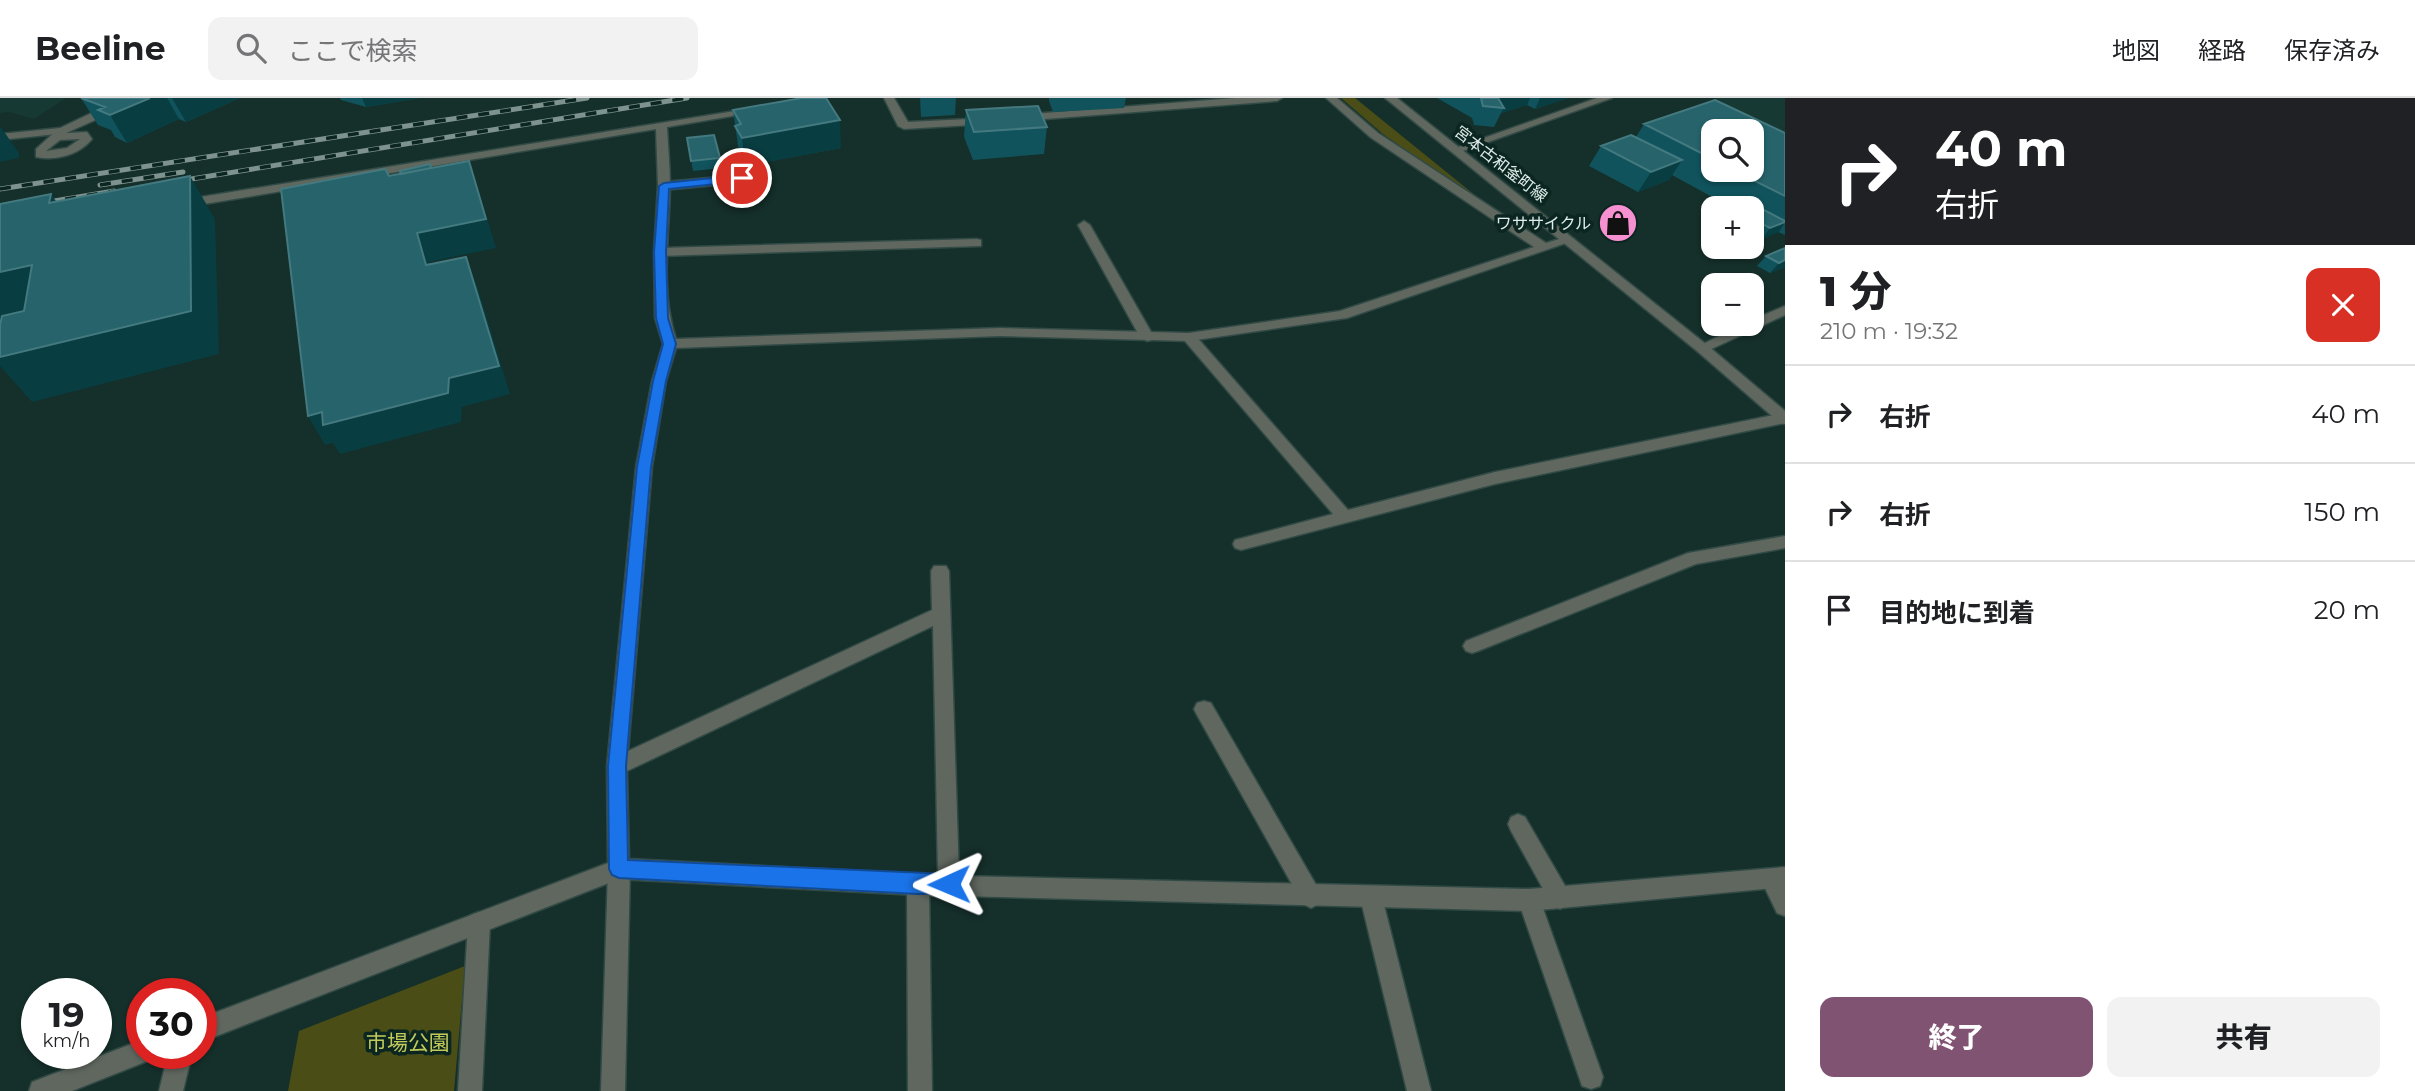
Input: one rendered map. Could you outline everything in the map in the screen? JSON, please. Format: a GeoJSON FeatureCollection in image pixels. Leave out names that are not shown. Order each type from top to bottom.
{"type":"FeatureCollection","features":[{"type":"Feature","properties":{"kind":"street"},"geometry":{"type":"LineString","coordinates":[[0,136],[59,134],[125,101],[140,98]]}},
{"type":"Feature","properties":{"kind":"street"},"geometry":{"type":"LineString","coordinates":[[889,98],[904,126],[998,120]]}},
{"type":"Feature","properties":{"kind":"street"},"geometry":{"type":"LineString","coordinates":[[1011,119],[1277,98]]}},
{"type":"Feature","properties":{"kind":"street"},"geometry":{"type":"LineString","coordinates":[[1331,98],[1374,135],[1544,248]]}},
{"type":"Feature","properties":{"kind":"street","name":"宮本古和釜町線"},"geometry":{"type":"LineString","coordinates":[[1390,98],[1702,348],[1784,418]]}},
{"type":"Feature","properties":{"kind":"street"},"geometry":{"type":"LineString","coordinates":[[1456,150],[1607,98]]}},
{"type":"Feature","properties":{"kind":"street"},"geometry":{"type":"LineString","coordinates":[[165,206],[771,107]]}},
{"type":"Feature","properties":{"kind":"street"},"geometry":{"type":"LineString","coordinates":[[613,1091],[619,869],[617,766],[644,467],[659,381],[670,344],[662,318],[662,124]]}},
{"type":"Feature","properties":{"kind":"street"},"geometry":{"type":"LineString","coordinates":[[664,186],[742,178]]}},
{"type":"Feature","properties":{"kind":"street"},"geometry":{"type":"LineString","coordinates":[[1084,225],[1147,337]]}},
{"type":"Feature","properties":{"kind":"street"},"geometry":{"type":"LineString","coordinates":[[670,344],[1000,332],[1189,337],[1342,315],[1569,240]]}},
{"type":"Feature","properties":{"kind":"street"},"geometry":{"type":"LineString","coordinates":[[660,252],[977,243]]}},
{"type":"Feature","properties":{"kind":"street"},"geometry":{"type":"LineString","coordinates":[[1702,348],[1785,310]]}},
{"type":"Feature","properties":{"kind":"street"},"geometry":{"type":"LineString","coordinates":[[1189,337],[1343,515]]}},
{"type":"Feature","properties":{"kind":"street"},"geometry":{"type":"LineString","coordinates":[[1241,544],[1343,515],[1496,478],[1784,418]]}},
{"type":"Feature","properties":{"kind":"street"},"geometry":{"type":"LineString","coordinates":[[1472,646],[1694,558],[1785,542]]}},
{"type":"Feature","properties":{"kind":"street"},"geometry":{"type":"LineString","coordinates":[[940,571],[949,884]]}},
{"type":"Feature","properties":{"kind":"street"},"geometry":{"type":"LineString","coordinates":[[617,766],[941,614]]}},
{"type":"Feature","properties":{"kind":"street"},"geometry":{"type":"LineString","coordinates":[[1204,709],[1311,897]]}},
{"type":"Feature","properties":{"kind":"street"},"geometry":{"type":"LineString","coordinates":[[1518,824],[1560,898]]}},
{"type":"Feature","properties":{"kind":"street"},"geometry":{"type":"LineString","coordinates":[[217,1024],[619,869],[918,885],[1311,897],[1529,900],[1779,878],[1785,905]]}},
{"type":"Feature","properties":{"kind":"street"},"geometry":{"type":"LineString","coordinates":[[918,885],[920,1091]]}},
{"type":"Feature","properties":{"kind":"street"},"geometry":{"type":"LineString","coordinates":[[1371,897],[1419,1091]]}},
{"type":"Feature","properties":{"kind":"street"},"geometry":{"type":"LineString","coordinates":[[1529,900],[1591,1077]]}},
{"type":"Feature","properties":{"kind":"street"},"geometry":{"type":"LineString","coordinates":[[470,1091],[479,923]]}},
{"type":"Feature","properties":{"kind":"street"},"geometry":{"type":"LineString","coordinates":[[41,1091],[126,1058]]}},
{"type":"Feature","properties":{"kind":"street"},"geometry":{"type":"LineString","coordinates":[[171,1091],[176,1069]]}},
{"type":"Feature","properties":{"kind":"shaded area"},"geometry":{"type":"Polygon","coordinates":[[[0,98],[66,98],[34,119],[9,112],[0,113],[0,98]]]}},
{"type":"Feature","properties":{"kind":"shaded area"},"geometry":{"type":"Polygon","coordinates":[[[1716,98],[1785,98],[1785,168],[1764,144],[1764,119],[1701,119],[1701,126],[1688,120],[1729,107],[1716,98]]]}},
{"type":"Feature","properties":{"kind":"green space"},"geometry":{"type":"Polygon","coordinates":[[[1341,98],[1355,98],[1476,196],[1469,195],[1383,134],[1341,98]]]}},
{"type":"Feature","properties":{"kind":"green space","name":"市場公園"},"geometry":{"type":"Polygon","coordinates":[[[465,966],[454,1091],[288,1091],[299,1031],[465,966]]]}},
{"type":"Feature","properties":{"kind":"building"},"geometry":{"type":"Polygon","coordinates":[[[81,98],[150,98],[110,115],[98,110],[105,107],[81,98]]]}},
{"type":"Feature","properties":{"kind":"building"},"geometry":{"type":"Polygon","coordinates":[[[802,98],[826,98],[840,120],[742,138],[735,126],[741,124],[733,110],[802,98]]]}},
{"type":"Feature","properties":{"kind":"building"},"geometry":{"type":"Polygon","coordinates":[[[1481,98],[1498,98],[1504,108],[1483,106],[1481,98]]]}},
{"type":"Feature","properties":{"kind":"building"},"geometry":{"type":"Polygon","coordinates":[[[1715,100],[1755,119],[1701,119],[1701,153],[1644,124],[1715,100]]]}},
{"type":"Feature","properties":{"kind":"building"},"geometry":{"type":"Polygon","coordinates":[[[1038,106],[1047,127],[974,132],[966,110],[1038,106]]]}},
{"type":"Feature","properties":{"kind":"building"},"geometry":{"type":"Polygon","coordinates":[[[1764,123],[1785,133],[1785,196],[1757,182],[1764,182],[1764,123]]]}},
{"type":"Feature","properties":{"kind":"building"},"geometry":{"type":"Polygon","coordinates":[[[714,135],[720,158],[691,161],[687,138],[714,135]]]}},
{"type":"Feature","properties":{"kind":"building"},"geometry":{"type":"Polygon","coordinates":[[[1631,135],[1682,160],[1651,172],[1601,146],[1631,135]]]}},
{"type":"Feature","properties":{"kind":"building"},"geometry":{"type":"Polygon","coordinates":[[[469,161],[486,219],[417,233],[426,265],[466,257],[499,366],[449,378],[448,393],[323,425],[322,412],[308,416],[281,189],[385,169],[389,176],[469,161]]]}},
{"type":"Feature","properties":{"kind":"building"},"geometry":{"type":"Polygon","coordinates":[[[430,164],[431,168],[401,174],[400,171],[430,164]]]}},
{"type":"Feature","properties":{"kind":"building"},"geometry":{"type":"Polygon","coordinates":[[[190,176],[191,311],[0,357],[2,316],[24,311],[32,265],[0,272],[0,204],[51,194],[49,203],[190,176]]]}},
{"type":"Feature","properties":{"kind":"building"},"geometry":{"type":"Polygon","coordinates":[[[1764,210],[1785,221],[1770,228],[1764,225],[1764,210]]]}},
{"type":"Feature","properties":{"kind":"building"},"geometry":{"type":"Polygon","coordinates":[[[1785,248],[1785,260],[1779,263],[1766,256],[1785,248]]]}},
{"type":"Feature","properties":{"kind":"railway"},"geometry":{"type":"LineString","coordinates":[[0,189],[587,98]]}},
{"type":"Feature","properties":{"kind":"railway"},"geometry":{"type":"LineString","coordinates":[[173,182],[687,98]]}},
{"type":"Feature","properties":{"kind":"railway"},"geometry":{"type":"LineString","coordinates":[[100,185],[183,172]]}},
{"type":"Feature","properties":{"kind":"railway"},"geometry":{"type":"LineString","coordinates":[[0,210],[114,191]]}},
{"type":"Feature","properties":{"kind":"place","name":"ワササイクル"},"geometry":{"type":"Point","coordinates":[1618,223]}},
{"type":"Feature","properties":{"kind":"route"},"geometry":{"type":"LineString","coordinates":[[742,178],[664,186],[660,252],[662,318],[670,344],[659,381],[644,467],[617,766],[619,869],[918,885],[949,884]]}}]}
